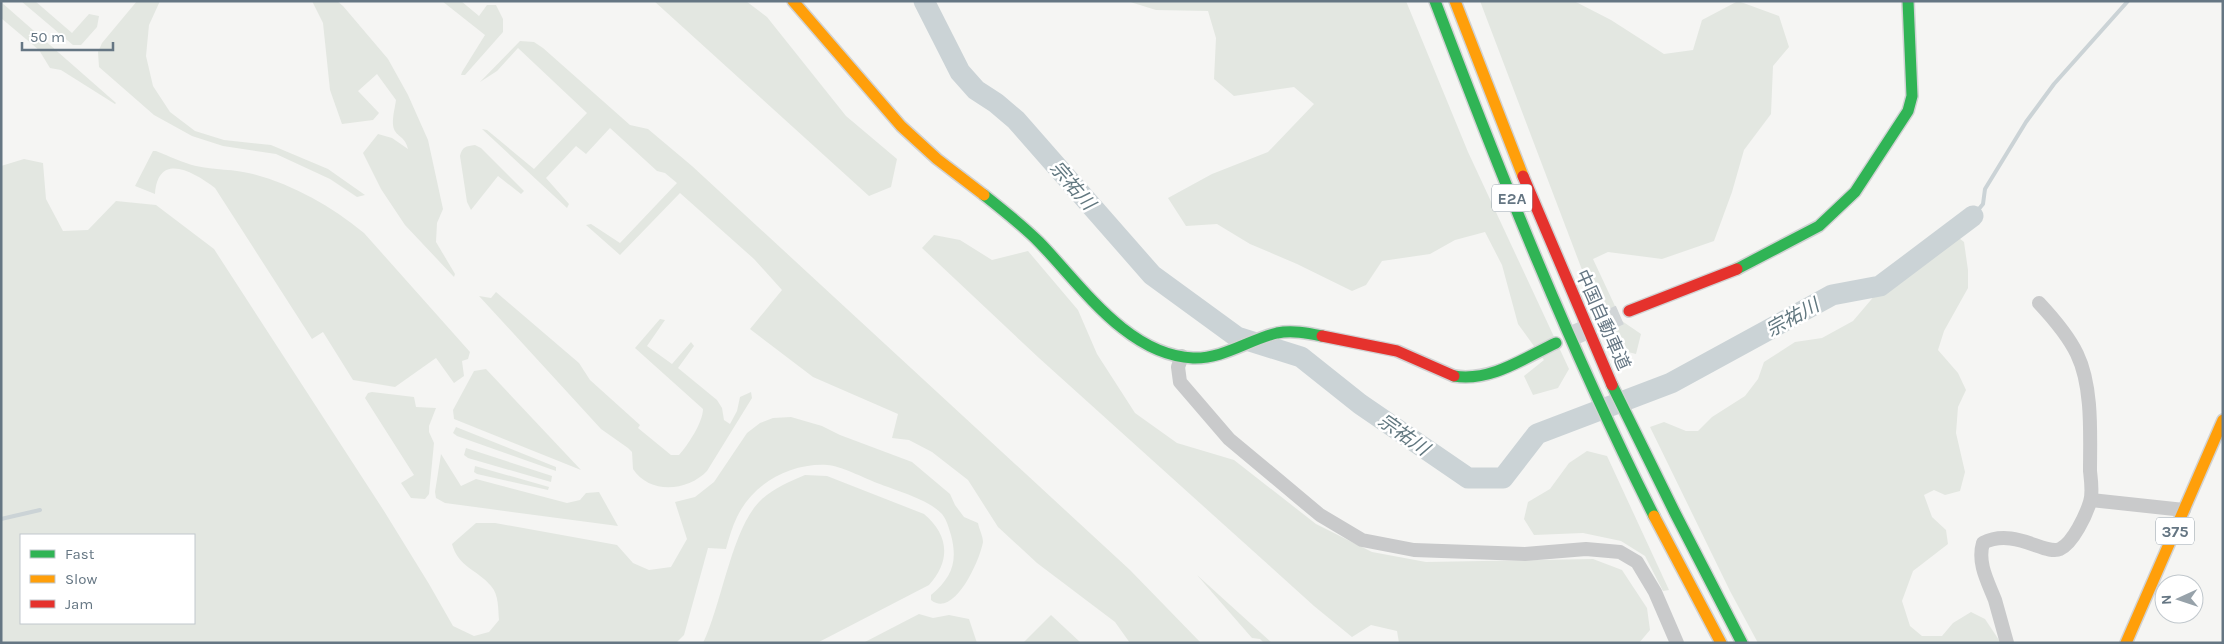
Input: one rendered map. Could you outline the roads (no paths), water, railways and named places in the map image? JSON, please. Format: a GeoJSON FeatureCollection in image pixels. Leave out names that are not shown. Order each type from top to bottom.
{"type":"FeatureCollection","features":[{"type":"Feature","properties":{"kind":"main road"},"geometry":{"type":"LineString","coordinates":[[793,1],[896,122],[937,159],[985,194],[1021,225],[1052,254],[1091,302],[1108,317],[1136,338],[1163,351],[1182,356],[1214,356],[1242,347],[1261,338],[1294,331],[1398,351],[1454,376],[1472,378],[1488,375],[1556,343]]}},
{"type":"Feature","properties":{"kind":"main road","name":"中国自動車道"},"geometry":{"type":"LineString","coordinates":[[1435,1],[1486,136],[1540,268],[1595,392],[1684,574],[1721,643]]}},
{"type":"Feature","properties":{"kind":"main road","name":"中国自動車道"},"geometry":{"type":"LineString","coordinates":[[1455,1],[1503,130],[1612,383],[1742,643]]}},
{"type":"Feature","properties":{"kind":"main road"},"geometry":{"type":"LineString","coordinates":[[1629,311],[1743,266],[1819,226],[1855,192],[1908,110],[1912,96],[1908,1]]}},
{"type":"Feature","properties":{"kind":"main road","name":"375"},"geometry":{"type":"LineString","coordinates":[[2126,643],[2223,420]]}},
{"type":"Feature","properties":{"kind":"street"},"geometry":{"type":"LineString","coordinates":[[2006,643],[1981,558],[1983,543],[2002,537],[2021,540],[2052,550],[2060,549],[2076,532],[2091,500],[2087,385],[2078,355],[2039,302]]}},
{"type":"Feature","properties":{"kind":"street"},"geometry":{"type":"LineString","coordinates":[[1182,356],[1178,367],[1180,382],[1229,439],[1320,515],[1362,540],[1414,550],[1525,554],[1586,549],[1620,552],[1637,562],[1655,592],[1677,643]]}},
{"type":"Feature","properties":{"kind":"street"},"geometry":{"type":"LineString","coordinates":[[2091,500],[2184,510]]}},
{"type":"Feature","properties":{"kind":"waterway","name":"宗祐川"},"geometry":{"type":"LineString","coordinates":[[924,1],[960,72],[976,90],[996,103],[1016,120],[1152,275],[1237,337],[1301,357],[1360,404],[1468,478],[1503,478],[1537,434],[1671,383],[1832,295],[1880,286],[1973,216]]}},
{"type":"Feature","properties":{"kind":"waterway"},"geometry":{"type":"LineString","coordinates":[[1973,216],[1983,204],[1985,189],[2026,122],[2054,84],[2128,1]]}},
{"type":"Feature","properties":{"kind":"waterway"},"geometry":{"type":"LineString","coordinates":[[1,519],[40,510]]}},
{"type":"Feature","properties":{"kind":"tunnel"},"geometry":{"type":"LineString","coordinates":[[1574,335],[1629,311]]}}]}
